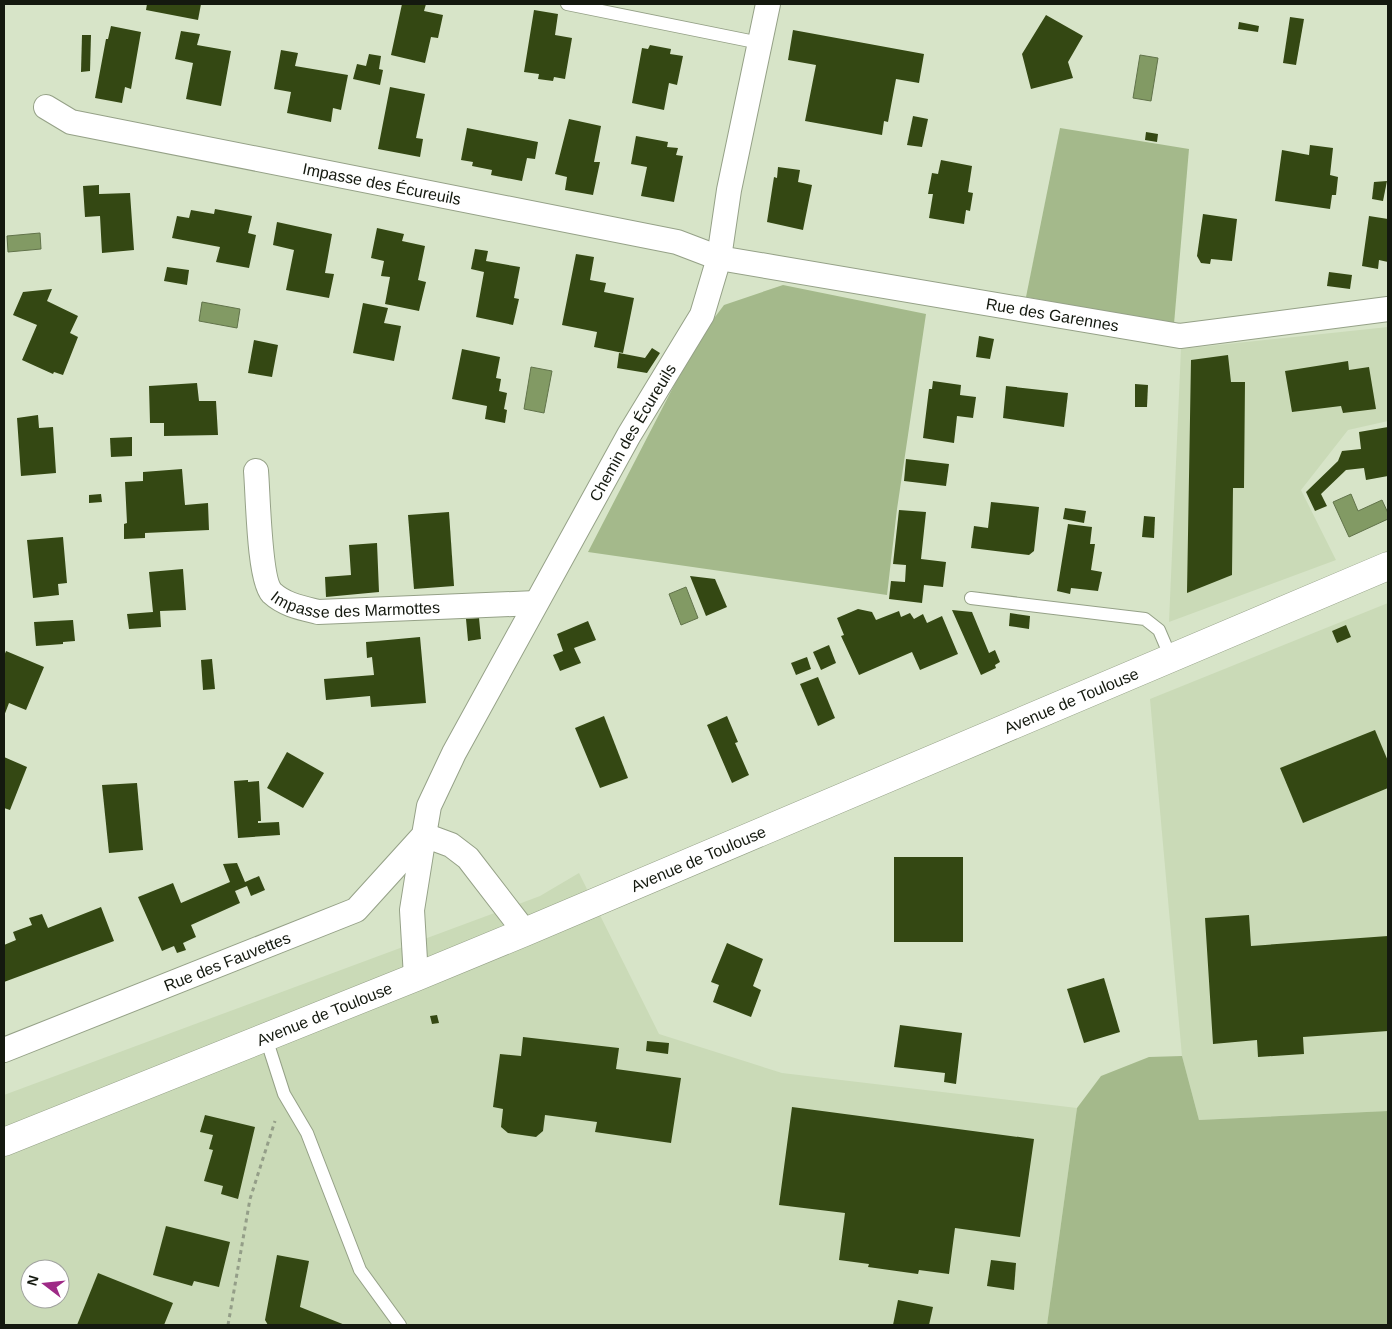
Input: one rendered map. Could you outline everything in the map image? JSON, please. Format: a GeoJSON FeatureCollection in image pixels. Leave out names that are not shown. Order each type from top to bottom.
{"type":"FeatureCollection","features":[{"type":"Feature","properties":{"kind":"main road","name":"Avenue de Toulouse"},"geometry":{"type":"LineString","coordinates":[[4,1142],[416,978],[1388,566]]}},
{"type":"Feature","properties":{"kind":"street","name":"Chemin des Écureuils"},"geometry":{"type":"LineString","coordinates":[[416,978],[412,910],[428,806],[454,753],[629,435],[702,315],[718,258],[729,190],[768,4]]}},
{"type":"Feature","properties":{"kind":"street","name":"Impasse des Écureuils"},"geometry":{"type":"LineString","coordinates":[[46,107],[71,122],[677,242],[718,258]]}},
{"type":"Feature","properties":{"kind":"street","name":"Rue des Garennes"},"geometry":{"type":"LineString","coordinates":[[718,258],[1180,336],[1388,309]]}},
{"type":"Feature","properties":{"kind":"street","name":"Impasse des Marmottes"},"geometry":{"type":"LineString","coordinates":[[256,471],[263,572],[271,592],[291,605],[318,612],[536,603]]}},
{"type":"Feature","properties":{"kind":"street"},"geometry":{"type":"LineString","coordinates":[[424,835],[451,845],[468,858],[525,932]]}},
{"type":"Feature","properties":{"kind":"street","name":"Rue des Fauvettes"},"geometry":{"type":"LineString","coordinates":[[4,1050],[356,910],[424,835]]}},
{"type":"Feature","properties":{"kind":"lane"},"geometry":{"type":"LineString","coordinates":[[567,4],[760,43]]}},
{"type":"Feature","properties":{"kind":"lane"},"geometry":{"type":"LineString","coordinates":[[970,598],[1145,619],[1159,630],[1171,658]]}},
{"type":"Feature","properties":{"kind":"lane"},"geometry":{"type":"LineString","coordinates":[[266,1038],[284,1094],[307,1133],[360,1270],[400,1325]]}},
{"type":"Feature","properties":{"kind":"path"},"geometry":{"type":"LineString","coordinates":[[228,1325],[250,1199],[284,1094]]}},
{"type":"Feature","properties":{"kind":"shaded area"},"geometry":{"type":"Polygon","coordinates":[[[1140,55],[1158,58],[1151,101],[1133,98],[1140,55]]]}},
{"type":"Feature","properties":{"kind":"shaded area"},"geometry":{"type":"Polygon","coordinates":[[[1060,128],[1189,149],[1174,324],[1026,297],[1060,128]]]}},
{"type":"Feature","properties":{"kind":"shaded area"},"geometry":{"type":"Polygon","coordinates":[[[40,233],[41,249],[8,252],[7,236],[40,233]]]}},
{"type":"Feature","properties":{"kind":"shaded area"},"geometry":{"type":"Polygon","coordinates":[[[783,285],[926,314],[897,509],[887,595],[588,552],[697,341],[724,305],[783,285]]]}},
{"type":"Feature","properties":{"kind":"shaded area"},"geometry":{"type":"Polygon","coordinates":[[[202,302],[240,309],[237,328],[199,321],[202,302]]]}},
{"type":"Feature","properties":{"kind":"shaded area"},"geometry":{"type":"Polygon","coordinates":[[[1388,327],[1388,421],[1348,430],[1301,490],[1336,560],[1169,622],[1181,349],[1388,327]]]}},
{"type":"Feature","properties":{"kind":"shaded area"},"geometry":{"type":"Polygon","coordinates":[[[531,367],[552,371],[544,413],[524,409],[531,367]]]}},
{"type":"Feature","properties":{"kind":"shaded area"},"geometry":{"type":"Polygon","coordinates":[[[1351,494],[1358,511],[1382,500],[1388,513],[1388,519],[1349,537],[1333,502],[1351,494]]]}},
{"type":"Feature","properties":{"kind":"shaded area"},"geometry":{"type":"Polygon","coordinates":[[[686,587],[698,618],[681,625],[669,594],[686,587]]]}},
{"type":"Feature","properties":{"kind":"shaded area"},"geometry":{"type":"Polygon","coordinates":[[[1388,603],[1388,1111],[1199,1120],[1182,1056],[1150,699],[1388,603]]]}},
{"type":"Feature","properties":{"kind":"shaded area"},"geometry":{"type":"Polygon","coordinates":[[[579,873],[659,1034],[782,1073],[1077,1108],[1047,1325],[4,1325],[4,1095],[540,896],[579,873]]]}},
{"type":"Feature","properties":{"kind":"shaded area"},"geometry":{"type":"Polygon","coordinates":[[[1182,1056],[1199,1120],[1388,1111],[1388,1325],[1047,1325],[1077,1108],[1101,1076],[1149,1057],[1182,1056]]]}},
{"type":"Feature","properties":{"kind":"building"},"geometry":{"type":"Polygon","coordinates":[[[147,4],[201,4],[198,20],[146,10],[147,4]]]}},
{"type":"Feature","properties":{"kind":"building"},"geometry":{"type":"Polygon","coordinates":[[[402,4],[426,4],[424,11],[443,15],[438,38],[431,37],[425,63],[391,55],[402,4]]]}},
{"type":"Feature","properties":{"kind":"building"},"geometry":{"type":"Polygon","coordinates":[[[534,10],[558,14],[555,35],[572,38],[565,79],[554,77],[553,81],[538,79],[539,74],[524,72],[534,10]]]}},
{"type":"Feature","properties":{"kind":"building"},"geometry":{"type":"Polygon","coordinates":[[[1046,15],[1083,36],[1068,62],[1073,78],[1031,89],[1022,54],[1046,15]]]}},
{"type":"Feature","properties":{"kind":"building"},"geometry":{"type":"Polygon","coordinates":[[[1290,17],[1304,19],[1296,65],[1283,63],[1290,17]]]}},
{"type":"Feature","properties":{"kind":"building"},"geometry":{"type":"Polygon","coordinates":[[[1239,22],[1259,26],[1258,32],[1238,29],[1239,22]]]}},
{"type":"Feature","properties":{"kind":"building"},"geometry":{"type":"Polygon","coordinates":[[[111,26],[141,32],[131,89],[125,87],[122,103],[95,98],[106,39],[108,39],[111,26]]]}},
{"type":"Feature","properties":{"kind":"building"},"geometry":{"type":"Polygon","coordinates":[[[793,30],[924,54],[919,83],[896,79],[888,122],[884,121],[882,135],[805,121],[816,65],[788,60],[793,30]]]}},
{"type":"Feature","properties":{"kind":"building"},"geometry":{"type":"Polygon","coordinates":[[[181,31],[200,34],[197,45],[231,51],[221,106],[186,99],[193,63],[175,59],[181,31]]]}},
{"type":"Feature","properties":{"kind":"building"},"geometry":{"type":"Polygon","coordinates":[[[82,35],[91,35],[90,71],[81,72],[82,35]]]}},
{"type":"Feature","properties":{"kind":"building"},"geometry":{"type":"Polygon","coordinates":[[[650,45],[671,49],[670,54],[683,56],[677,85],[669,83],[664,110],[632,103],[642,48],[648,49],[650,45]]]}},
{"type":"Feature","properties":{"kind":"building"},"geometry":{"type":"Polygon","coordinates":[[[281,50],[298,53],[295,66],[348,75],[341,110],[333,108],[331,122],[287,113],[291,92],[274,89],[281,50]]]}},
{"type":"Feature","properties":{"kind":"building"},"geometry":{"type":"Polygon","coordinates":[[[369,54],[381,56],[379,69],[383,70],[380,85],[353,79],[357,64],[366,66],[369,54]]]}},
{"type":"Feature","properties":{"kind":"building"},"geometry":{"type":"Polygon","coordinates":[[[390,87],[425,94],[416,138],[423,139],[420,157],[378,149],[390,87]]]}},
{"type":"Feature","properties":{"kind":"building"},"geometry":{"type":"Polygon","coordinates":[[[913,116],[928,119],[922,147],[907,145],[913,116]]]}},
{"type":"Feature","properties":{"kind":"building"},"geometry":{"type":"Polygon","coordinates":[[[569,119],[601,126],[594,162],[600,162],[593,195],[565,190],[567,177],[555,174],[569,119]]]}},
{"type":"Feature","properties":{"kind":"building"},"geometry":{"type":"Polygon","coordinates":[[[467,128],[538,142],[535,159],[527,158],[522,181],[491,175],[492,170],[472,166],[473,162],[461,160],[467,128]]]}},
{"type":"Feature","properties":{"kind":"building"},"geometry":{"type":"Polygon","coordinates":[[[1146,132],[1158,134],[1157,142],[1145,140],[1146,132]]]}},
{"type":"Feature","properties":{"kind":"building"},"geometry":{"type":"Polygon","coordinates":[[[636,136],[668,142],[667,147],[678,148],[676,155],[683,156],[674,202],[641,196],[647,167],[631,164],[636,136]]]}},
{"type":"Feature","properties":{"kind":"building"},"geometry":{"type":"Polygon","coordinates":[[[1310,145],[1333,148],[1330,175],[1338,177],[1336,195],[1332,195],[1330,209],[1275,201],[1282,150],[1309,155],[1310,145]]]}},
{"type":"Feature","properties":{"kind":"building"},"geometry":{"type":"Polygon","coordinates":[[[941,160],[972,166],[968,192],[973,193],[970,211],[966,210],[964,224],[929,218],[933,194],[928,194],[932,173],[938,174],[941,160]]]}},
{"type":"Feature","properties":{"kind":"building"},"geometry":{"type":"Polygon","coordinates":[[[778,167],[800,170],[798,182],[812,185],[803,230],[767,222],[774,177],[777,178],[778,167]]]}},
{"type":"Feature","properties":{"kind":"building"},"geometry":{"type":"Polygon","coordinates":[[[1387,181],[1383,201],[1372,199],[1374,182],[1387,181]]]}},
{"type":"Feature","properties":{"kind":"building"},"geometry":{"type":"Polygon","coordinates":[[[99,185],[99,194],[130,193],[134,250],[102,253],[100,216],[85,217],[83,186],[99,185]]]}},
{"type":"Feature","properties":{"kind":"building"},"geometry":{"type":"Polygon","coordinates":[[[215,209],[252,216],[248,233],[256,235],[249,268],[216,262],[220,247],[172,238],[177,216],[189,218],[191,210],[214,214],[215,209]]]}},
{"type":"Feature","properties":{"kind":"building"},"geometry":{"type":"Polygon","coordinates":[[[1203,214],[1237,219],[1232,261],[1211,259],[1210,264],[1201,263],[1197,256],[1203,214]]]}},
{"type":"Feature","properties":{"kind":"building"},"geometry":{"type":"Polygon","coordinates":[[[1369,216],[1388,219],[1388,262],[1379,260],[1378,269],[1362,266],[1369,216]]]}},
{"type":"Feature","properties":{"kind":"building"},"geometry":{"type":"Polygon","coordinates":[[[277,222],[332,234],[325,273],[334,274],[329,298],[286,290],[294,250],[273,245],[277,222]]]}},
{"type":"Feature","properties":{"kind":"building"},"geometry":{"type":"Polygon","coordinates":[[[377,228],[404,234],[402,241],[425,246],[418,280],[426,282],[419,311],[385,304],[390,277],[381,276],[384,261],[371,258],[377,228]]]}},
{"type":"Feature","properties":{"kind":"building"},"geometry":{"type":"Polygon","coordinates":[[[475,249],[488,251],[486,261],[520,267],[514,298],[519,299],[513,325],[476,317],[484,272],[471,269],[475,249]]]}},
{"type":"Feature","properties":{"kind":"building"},"geometry":{"type":"Polygon","coordinates":[[[576,254],[594,257],[590,280],[606,283],[604,292],[634,298],[623,353],[594,347],[597,332],[562,325],[576,254]]]}},
{"type":"Feature","properties":{"kind":"building"},"geometry":{"type":"Polygon","coordinates":[[[167,267],[189,270],[187,285],[164,281],[167,267]]]}},
{"type":"Feature","properties":{"kind":"building"},"geometry":{"type":"Polygon","coordinates":[[[1329,272],[1352,275],[1350,289],[1327,286],[1329,272]]]}},
{"type":"Feature","properties":{"kind":"building"},"geometry":{"type":"Polygon","coordinates":[[[52,289],[47,301],[78,316],[70,333],[78,337],[63,375],[54,372],[53,374],[22,360],[37,325],[13,315],[23,292],[52,289]]]}},
{"type":"Feature","properties":{"kind":"building"},"geometry":{"type":"Polygon","coordinates":[[[363,303],[388,308],[384,323],[401,326],[394,361],[353,353],[363,303]]]}},
{"type":"Feature","properties":{"kind":"building"},"geometry":{"type":"Polygon","coordinates":[[[979,336],[994,339],[990,359],[976,357],[979,336]]]}},
{"type":"Feature","properties":{"kind":"building"},"geometry":{"type":"Polygon","coordinates":[[[254,340],[278,345],[272,377],[248,373],[254,340]]]}},
{"type":"Feature","properties":{"kind":"building"},"geometry":{"type":"Polygon","coordinates":[[[652,348],[660,353],[647,373],[617,368],[619,353],[645,358],[652,348]]]}},
{"type":"Feature","properties":{"kind":"building"},"geometry":{"type":"Polygon","coordinates":[[[462,349],[500,357],[496,378],[501,379],[499,391],[507,393],[504,409],[507,410],[505,423],[485,419],[487,406],[452,399],[462,349]]]}},
{"type":"Feature","properties":{"kind":"building"},"geometry":{"type":"Polygon","coordinates":[[[1228,355],[1231,382],[1245,382],[1244,488],[1233,488],[1232,575],[1187,593],[1191,360],[1228,355]]]}},
{"type":"Feature","properties":{"kind":"building"},"geometry":{"type":"Polygon","coordinates":[[[1348,361],[1349,370],[1369,367],[1376,409],[1343,413],[1341,406],[1292,412],[1285,371],[1348,361]]]}},
{"type":"Feature","properties":{"kind":"building"},"geometry":{"type":"Polygon","coordinates":[[[933,381],[961,385],[960,395],[976,397],[973,418],[957,416],[954,443],[923,438],[929,389],[932,389],[933,381]]]}},
{"type":"Feature","properties":{"kind":"building"},"geometry":{"type":"Polygon","coordinates":[[[197,383],[199,401],[216,401],[218,435],[164,436],[164,423],[150,423],[149,386],[197,383]]]}},
{"type":"Feature","properties":{"kind":"building"},"geometry":{"type":"Polygon","coordinates":[[[1135,384],[1148,385],[1147,407],[1135,407],[1135,384]]]}},
{"type":"Feature","properties":{"kind":"building"},"geometry":{"type":"Polygon","coordinates":[[[1006,386],[1068,393],[1064,427],[1003,418],[1006,386]]]}},
{"type":"Feature","properties":{"kind":"building"},"geometry":{"type":"Polygon","coordinates":[[[38,415],[39,428],[53,427],[56,473],[21,476],[17,418],[38,415]]]}},
{"type":"Feature","properties":{"kind":"building"},"geometry":{"type":"Polygon","coordinates":[[[1388,427],[1388,476],[1366,480],[1364,468],[1346,470],[1321,494],[1327,506],[1315,511],[1306,492],[1338,461],[1342,451],[1361,449],[1359,432],[1388,427]]]}},
{"type":"Feature","properties":{"kind":"building"},"geometry":{"type":"Polygon","coordinates":[[[132,437],[132,456],[111,457],[110,438],[132,437]]]}},
{"type":"Feature","properties":{"kind":"building"},"geometry":{"type":"Polygon","coordinates":[[[906,459],[949,464],[946,486],[904,481],[906,459]]]}},
{"type":"Feature","properties":{"kind":"building"},"geometry":{"type":"Polygon","coordinates":[[[182,469],[185,505],[208,503],[209,530],[145,533],[145,538],[124,539],[124,524],[127,523],[125,482],[143,481],[143,472],[182,469]]]}},
{"type":"Feature","properties":{"kind":"building"},"geometry":{"type":"Polygon","coordinates":[[[101,494],[102,502],[89,503],[89,495],[101,494]]]}},
{"type":"Feature","properties":{"kind":"building"},"geometry":{"type":"Polygon","coordinates":[[[991,502],[1039,507],[1034,551],[1029,555],[971,548],[974,526],[988,528],[991,502]]]}},
{"type":"Feature","properties":{"kind":"building"},"geometry":{"type":"Polygon","coordinates":[[[1065,508],[1086,511],[1084,523],[1063,519],[1065,508]]]}},
{"type":"Feature","properties":{"kind":"building"},"geometry":{"type":"Polygon","coordinates":[[[899,510],[926,512],[921,559],[946,562],[943,587],[924,585],[922,603],[889,599],[891,581],[905,582],[906,565],[893,564],[899,510]]]}},
{"type":"Feature","properties":{"kind":"building"},"geometry":{"type":"Polygon","coordinates":[[[449,512],[454,586],[414,589],[408,515],[449,512]]]}},
{"type":"Feature","properties":{"kind":"building"},"geometry":{"type":"Polygon","coordinates":[[[1144,516],[1155,517],[1154,538],[1142,537],[1144,516]]]}},
{"type":"Feature","properties":{"kind":"building"},"geometry":{"type":"Polygon","coordinates":[[[1068,524],[1092,527],[1090,544],[1095,544],[1091,570],[1102,572],[1098,591],[1071,588],[1070,594],[1057,591],[1068,524]]]}},
{"type":"Feature","properties":{"kind":"building"},"geometry":{"type":"Polygon","coordinates":[[[63,537],[67,583],[58,584],[59,595],[33,598],[27,540],[63,537]]]}},
{"type":"Feature","properties":{"kind":"building"},"geometry":{"type":"Polygon","coordinates":[[[377,543],[379,592],[326,597],[325,577],[351,575],[349,545],[377,543]]]}},
{"type":"Feature","properties":{"kind":"building"},"geometry":{"type":"Polygon","coordinates":[[[183,569],[186,610],[160,611],[161,627],[129,629],[127,614],[153,612],[149,572],[183,569]]]}},
{"type":"Feature","properties":{"kind":"building"},"geometry":{"type":"Polygon","coordinates":[[[690,576],[715,579],[727,607],[706,616],[690,576]]]}},
{"type":"Feature","properties":{"kind":"building"},"geometry":{"type":"Polygon","coordinates":[[[858,609],[872,612],[876,620],[899,611],[901,617],[910,613],[914,619],[923,614],[927,623],[942,616],[958,654],[920,670],[912,652],[859,675],[841,636],[844,635],[837,618],[858,609]]]}},
{"type":"Feature","properties":{"kind":"building"},"geometry":{"type":"Polygon","coordinates":[[[952,610],[972,612],[989,653],[995,650],[1000,662],[995,665],[996,668],[981,675],[952,610]]]}},
{"type":"Feature","properties":{"kind":"building"},"geometry":{"type":"Polygon","coordinates":[[[1010,613],[1030,616],[1029,629],[1009,626],[1010,613]]]}},
{"type":"Feature","properties":{"kind":"building"},"geometry":{"type":"Polygon","coordinates":[[[479,618],[481,639],[468,641],[466,619],[479,618]]]}},
{"type":"Feature","properties":{"kind":"building"},"geometry":{"type":"Polygon","coordinates":[[[73,620],[75,641],[36,646],[34,622],[73,620]]]}},
{"type":"Feature","properties":{"kind":"building"},"geometry":{"type":"Polygon","coordinates":[[[588,621],[596,640],[574,648],[581,663],[560,671],[553,655],[563,651],[557,634],[588,621]]]}},
{"type":"Feature","properties":{"kind":"building"},"geometry":{"type":"Polygon","coordinates":[[[1346,625],[1351,637],[1337,643],[1332,631],[1346,625]]]}},
{"type":"Feature","properties":{"kind":"building"},"geometry":{"type":"Polygon","coordinates":[[[420,637],[426,703],[371,707],[370,696],[326,700],[324,679],[374,675],[372,657],[367,658],[366,642],[420,637]]]}},
{"type":"Feature","properties":{"kind":"building"},"geometry":{"type":"Polygon","coordinates":[[[829,645],[836,663],[821,670],[813,652],[829,645]]]}},
{"type":"Feature","properties":{"kind":"building"},"geometry":{"type":"Polygon","coordinates":[[[6,651],[44,667],[26,710],[9,703],[4,716],[4,656],[6,651]]]}},
{"type":"Feature","properties":{"kind":"building"},"geometry":{"type":"Polygon","coordinates":[[[807,657],[811,669],[796,675],[791,663],[807,657]]]}},
{"type":"Feature","properties":{"kind":"building"},"geometry":{"type":"Polygon","coordinates":[[[212,659],[215,689],[203,690],[201,660],[212,659]]]}},
{"type":"Feature","properties":{"kind":"building"},"geometry":{"type":"Polygon","coordinates":[[[818,677],[835,718],[818,726],[800,684],[818,677]]]}},
{"type":"Feature","properties":{"kind":"building"},"geometry":{"type":"Polygon","coordinates":[[[604,716],[628,778],[600,788],[575,728],[604,716]]]}},
{"type":"Feature","properties":{"kind":"building"},"geometry":{"type":"Polygon","coordinates":[[[727,716],[738,742],[735,743],[749,775],[732,783],[707,725],[727,716]]]}},
{"type":"Feature","properties":{"kind":"building"},"geometry":{"type":"Polygon","coordinates":[[[1375,730],[1388,761],[1388,788],[1303,823],[1280,768],[1375,730]]]}},
{"type":"Feature","properties":{"kind":"building"},"geometry":{"type":"Polygon","coordinates":[[[287,752],[324,773],[303,808],[267,788],[287,752]]]}},
{"type":"Feature","properties":{"kind":"building"},"geometry":{"type":"Polygon","coordinates":[[[4,757],[27,767],[10,810],[4,808],[4,757]]]}},
{"type":"Feature","properties":{"kind":"building"},"geometry":{"type":"Polygon","coordinates":[[[248,780],[248,782],[259,781],[261,821],[258,821],[258,823],[279,822],[280,835],[238,838],[234,781],[248,780]]]}},
{"type":"Feature","properties":{"kind":"building"},"geometry":{"type":"Polygon","coordinates":[[[137,783],[143,850],[109,853],[102,785],[137,783]]]}},
{"type":"Feature","properties":{"kind":"building"},"geometry":{"type":"Polygon","coordinates":[[[894,857],[963,857],[963,942],[894,942],[894,857]]]}},
{"type":"Feature","properties":{"kind":"building"},"geometry":{"type":"Polygon","coordinates":[[[237,863],[245,882],[259,876],[265,890],[251,896],[247,886],[235,891],[240,903],[191,925],[196,937],[183,943],[186,950],[177,953],[174,946],[162,951],[138,897],[173,883],[181,903],[230,882],[223,864],[237,863]]]}},
{"type":"Feature","properties":{"kind":"building"},"geometry":{"type":"Polygon","coordinates":[[[101,907],[114,941],[4,982],[4,945],[16,940],[13,932],[32,925],[29,918],[42,914],[48,928],[101,907]]]}},
{"type":"Feature","properties":{"kind":"building"},"geometry":{"type":"Polygon","coordinates":[[[1249,915],[1251,946],[1388,936],[1388,1031],[1303,1037],[1304,1054],[1258,1057],[1257,1040],[1213,1044],[1205,918],[1249,915]]]}},
{"type":"Feature","properties":{"kind":"building"},"geometry":{"type":"Polygon","coordinates":[[[727,943],[763,959],[753,986],[761,990],[751,1017],[713,1002],[719,985],[711,982],[727,943]]]}},
{"type":"Feature","properties":{"kind":"building"},"geometry":{"type":"Polygon","coordinates":[[[1104,978],[1120,1032],[1084,1043],[1067,989],[1104,978]]]}},
{"type":"Feature","properties":{"kind":"building"},"geometry":{"type":"Polygon","coordinates":[[[437,1015],[439,1023],[432,1024],[430,1016],[437,1015]]]}},
{"type":"Feature","properties":{"kind":"building"},"geometry":{"type":"Polygon","coordinates":[[[900,1025],[962,1033],[956,1084],[944,1082],[945,1073],[894,1067],[900,1025]]]}},
{"type":"Feature","properties":{"kind":"building"},"geometry":{"type":"Polygon","coordinates":[[[523,1037],[619,1048],[616,1069],[681,1078],[671,1143],[595,1132],[597,1122],[545,1115],[543,1131],[536,1137],[508,1133],[501,1127],[503,1109],[493,1107],[500,1054],[521,1056],[523,1037]]]}},
{"type":"Feature","properties":{"kind":"building"},"geometry":{"type":"Polygon","coordinates":[[[647,1041],[669,1043],[668,1054],[646,1051],[647,1041]]]}},
{"type":"Feature","properties":{"kind":"building"},"geometry":{"type":"Polygon","coordinates":[[[792,1107],[1034,1139],[1020,1237],[955,1228],[949,1274],[919,1270],[918,1274],[868,1267],[869,1264],[839,1260],[845,1213],[779,1205],[792,1107]]]}},
{"type":"Feature","properties":{"kind":"building"},"geometry":{"type":"Polygon","coordinates":[[[205,1115],[255,1127],[238,1199],[221,1194],[223,1186],[204,1181],[213,1150],[209,1149],[213,1135],[200,1132],[205,1115]]]}},
{"type":"Feature","properties":{"kind":"building"},"geometry":{"type":"Polygon","coordinates":[[[166,1226],[230,1242],[219,1287],[194,1281],[192,1286],[153,1275],[166,1226]]]}},
{"type":"Feature","properties":{"kind":"building"},"geometry":{"type":"Polygon","coordinates":[[[277,1255],[309,1261],[300,1307],[345,1325],[268,1325],[265,1320],[277,1255]]]}},
{"type":"Feature","properties":{"kind":"building"},"geometry":{"type":"Polygon","coordinates":[[[991,1260],[1016,1263],[1014,1290],[987,1286],[991,1260]]]}},
{"type":"Feature","properties":{"kind":"building"},"geometry":{"type":"Polygon","coordinates":[[[98,1273],[173,1303],[164,1325],[77,1325],[98,1273]]]}},
{"type":"Feature","properties":{"kind":"building"},"geometry":{"type":"Polygon","coordinates":[[[898,1300],[933,1307],[929,1325],[893,1325],[898,1300]]]}}]}
